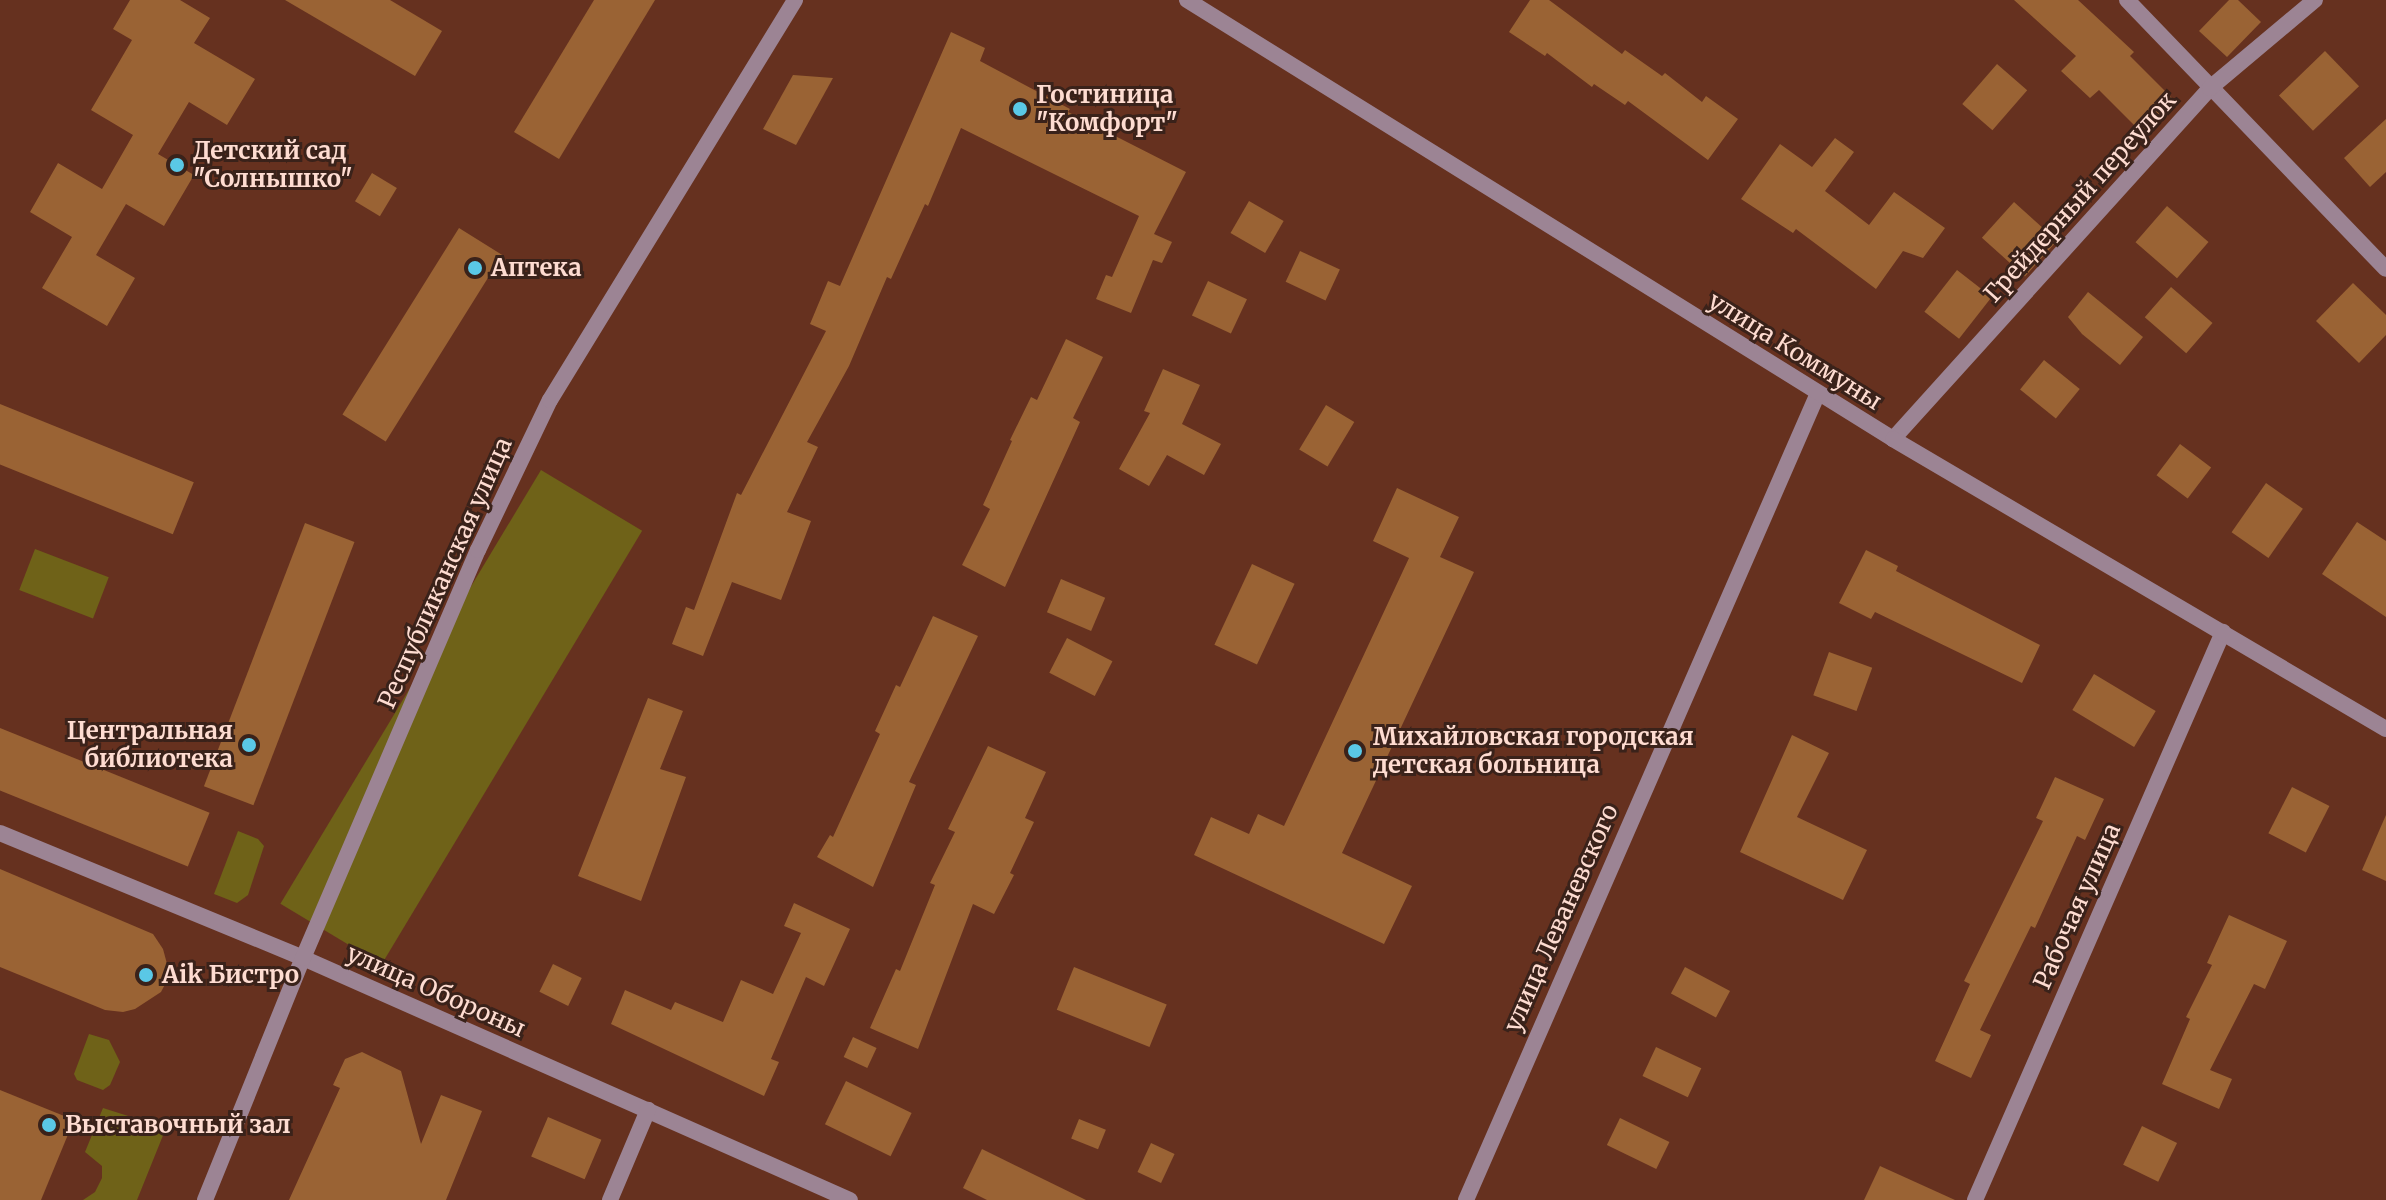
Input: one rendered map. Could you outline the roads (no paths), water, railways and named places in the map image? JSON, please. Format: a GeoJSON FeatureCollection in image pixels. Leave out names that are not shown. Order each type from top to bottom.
{"type":"FeatureCollection","features":[{"type":"Feature","properties":{"kind":"street","name":"Республиканская улица"},"geometry":{"type":"LineString","coordinates":[[205,1200],[303,958],[478,550],[550,400],[795,0]]}},
{"type":"Feature","properties":{"kind":"street","name":"улица Коммуны"},"geometry":{"type":"LineString","coordinates":[[1187,0],[1893,439],[2386,729]]}},
{"type":"Feature","properties":{"kind":"street"},"geometry":{"type":"LineString","coordinates":[[2127,0],[2386,269]]}},
{"type":"Feature","properties":{"kind":"street","name":"Грейдерный переулок"},"geometry":{"type":"LineString","coordinates":[[1893,439],[2210,88],[2315,0]]}},
{"type":"Feature","properties":{"kind":"street","name":"улица Леваневского"},"geometry":{"type":"LineString","coordinates":[[1466,1200],[1818,393]]}},
{"type":"Feature","properties":{"kind":"street","name":"Рабочая улица"},"geometry":{"type":"LineString","coordinates":[[1975,1200],[2223,632]]}},
{"type":"Feature","properties":{"kind":"street","name":"улица Обороны"},"geometry":{"type":"LineString","coordinates":[[0,833],[303,958],[850,1200]]}},
{"type":"Feature","properties":{"kind":"street"},"geometry":{"type":"LineString","coordinates":[[610,1200],[648,1110]]}},
{"type":"Feature","properties":{"kind":"place","name":"Гостиница \"Комфорт\""},"geometry":{"type":"Point","coordinates":[1020,109]}},
{"type":"Feature","properties":{"kind":"place","name":"Детский сад \"Солнышко\""},"geometry":{"type":"Point","coordinates":[177,165]}},
{"type":"Feature","properties":{"kind":"place","name":"Аптека"},"geometry":{"type":"Point","coordinates":[475,268]}},
{"type":"Feature","properties":{"kind":"place","name":"Центральная библиотека"},"geometry":{"type":"Point","coordinates":[249,745]}},
{"type":"Feature","properties":{"kind":"place","name":"Михайловская городская детская больница"},"geometry":{"type":"Point","coordinates":[1355,751]}},
{"type":"Feature","properties":{"kind":"place","name":"Aik Бистро"},"geometry":{"type":"Point","coordinates":[146,975]}},
{"type":"Feature","properties":{"kind":"place","name":"Выставочный зал"},"geometry":{"type":"Point","coordinates":[49,1125]}}]}
